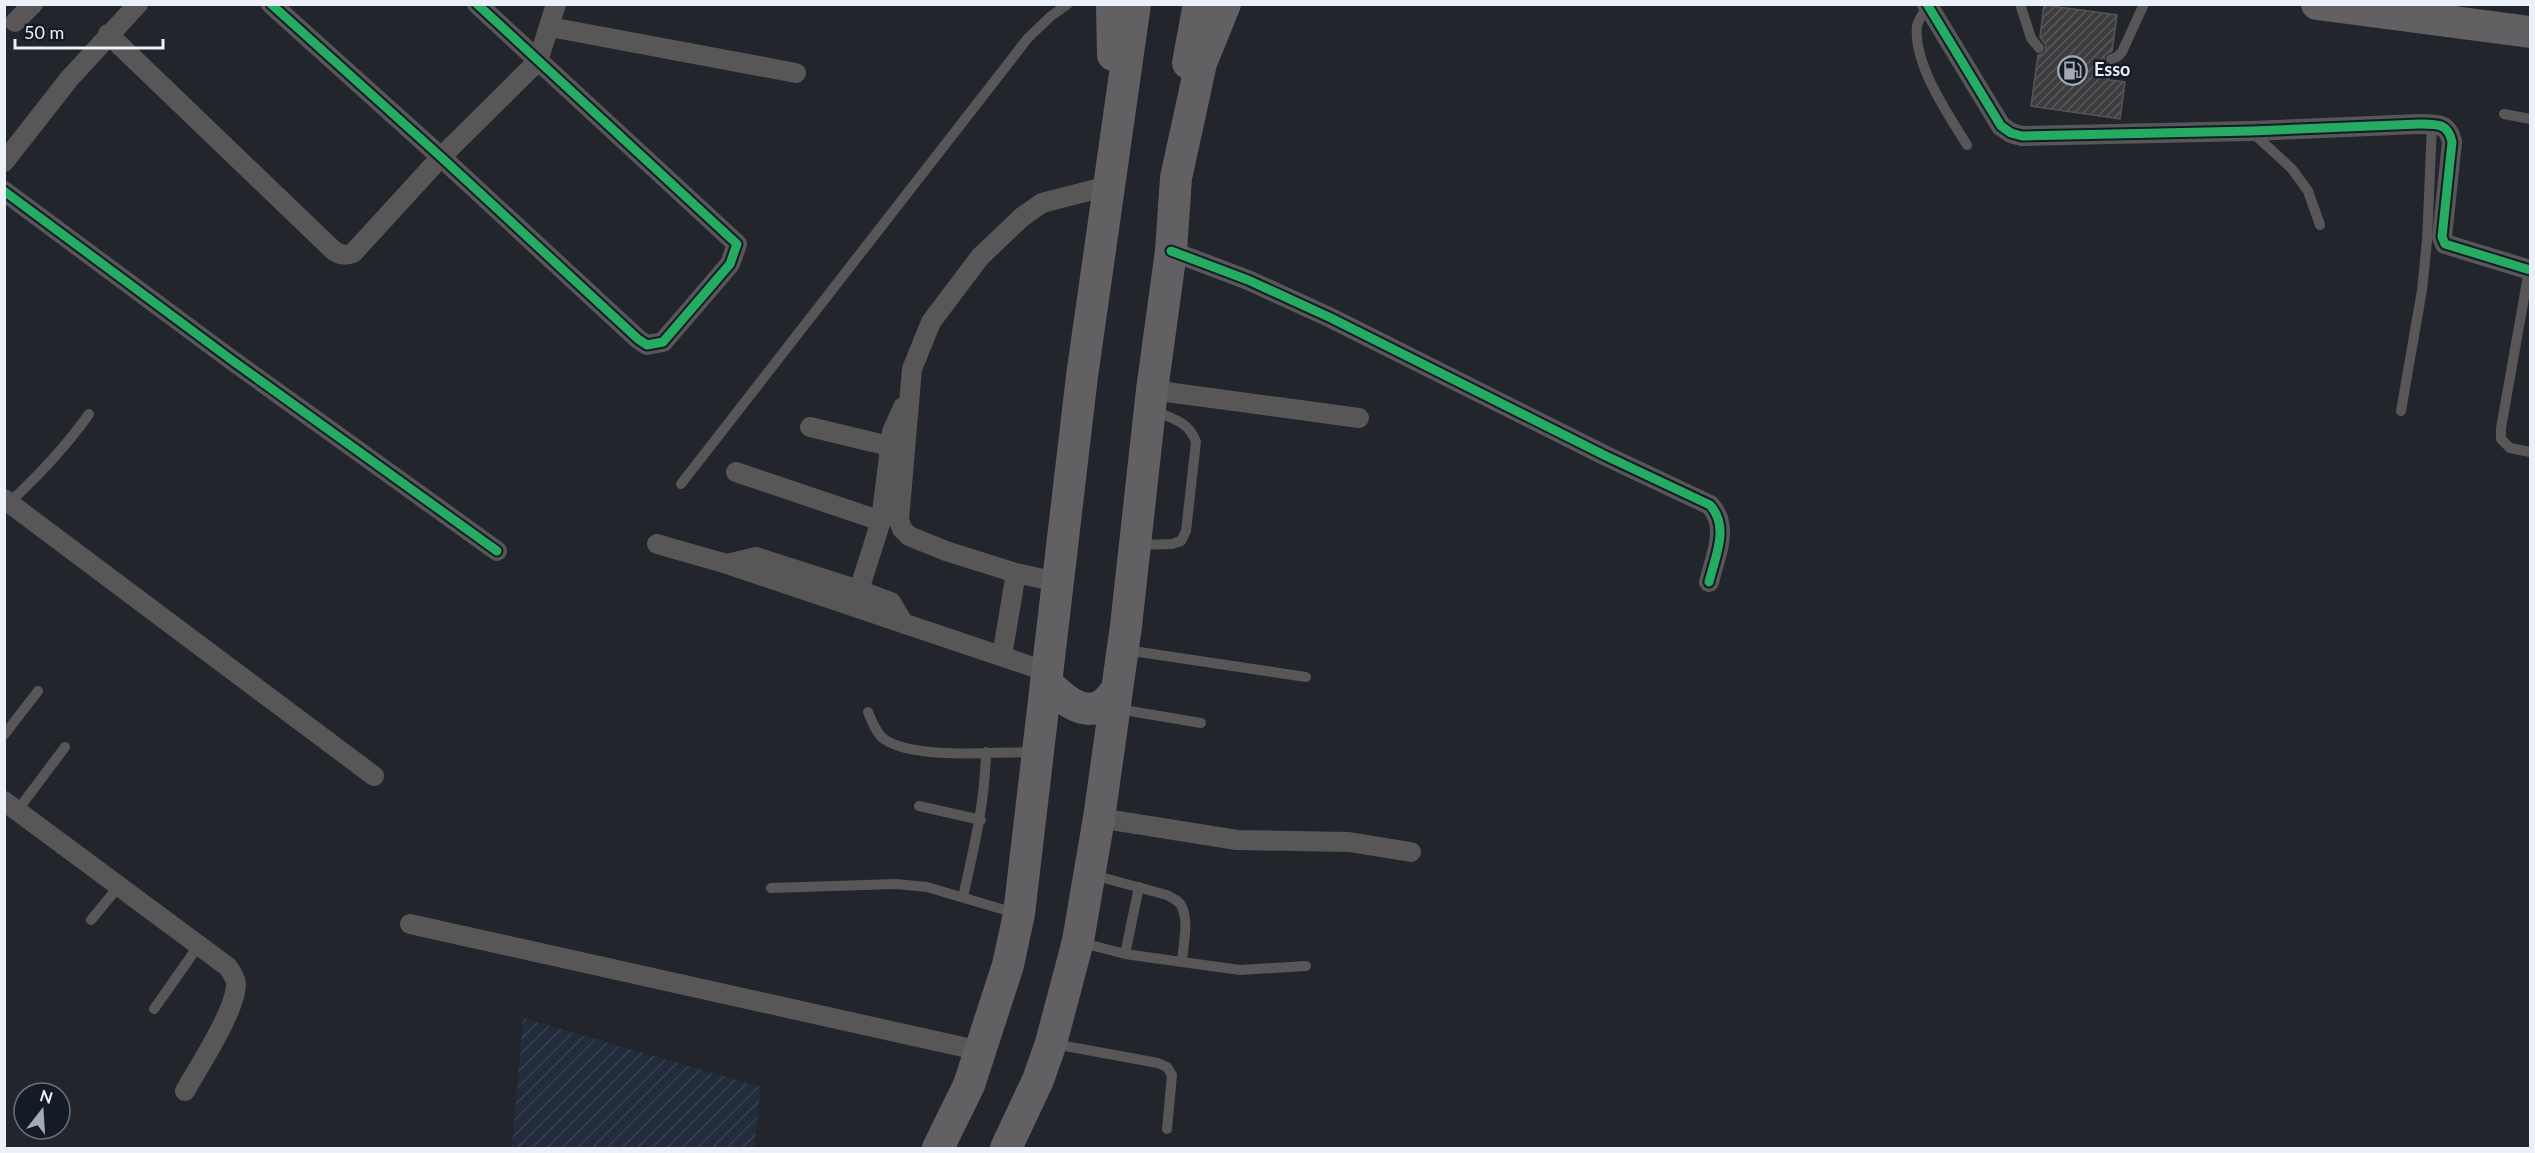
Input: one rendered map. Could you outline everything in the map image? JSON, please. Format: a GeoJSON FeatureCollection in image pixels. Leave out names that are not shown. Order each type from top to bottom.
{"type":"FeatureCollection","features":[{"type":"Feature","properties":{"kind":"main road"},"geometry":{"type":"LineString","coordinates":[[1112,4],[1114,67],[1119,118]]}},
{"type":"Feature","properties":{"kind":"main road"},"geometry":{"type":"LineString","coordinates":[[938,1149],[969,1085],[981,1051],[1008,965],[1019,914],[1108,186],[1136,4]]}},
{"type":"Feature","properties":{"kind":"main road"},"geometry":{"type":"LineString","coordinates":[[1006,1149],[1038,1080],[1051,1043],[1078,941],[1090,874],[1116,699],[1171,251],[1176,178],[1190,53],[1199,4]]}},
{"type":"Feature","properties":{"kind":"main road"},"geometry":{"type":"LineString","coordinates":[[1176,178],[1201,63],[1225,4]]}},
{"type":"Feature","properties":{"kind":"main road"},"geometry":{"type":"LineString","coordinates":[[2317,4],[2530,32]]}},
{"type":"Feature","properties":{"kind":"main road"},"geometry":{"type":"LineString","coordinates":[[1047,677],[1066,701],[1078,707],[1091,708],[1116,699]]}},
{"type":"Feature","properties":{"kind":"street"},"geometry":{"type":"LineString","coordinates":[[15,22],[33,4]]}},
{"type":"Feature","properties":{"kind":"street"},"geometry":{"type":"LineString","coordinates":[[4,162],[69,79],[138,4]]}},
{"type":"Feature","properties":{"kind":"street"},"geometry":{"type":"LineString","coordinates":[[272,4],[638,339],[647,345],[655,346],[663,342],[730,264],[737,244],[477,4]]}},
{"type":"Feature","properties":{"kind":"street"},"geometry":{"type":"LineString","coordinates":[[108,34],[340,255],[353,253],[441,157],[538,60],[556,4]]}},
{"type":"Feature","properties":{"kind":"street"},"geometry":{"type":"LineString","coordinates":[[1927,5],[2001,126],[2011,133],[2022,136],[2432,124],[2443,126],[2450,132],[2452,142],[2442,237],[2445,244],[2530,270]]}},
{"type":"Feature","properties":{"kind":"street"},"geometry":{"type":"LineString","coordinates":[[550,27],[796,73]]}},
{"type":"Feature","properties":{"kind":"street"},"geometry":{"type":"LineString","coordinates":[[1058,582],[1016,573],[946,551],[909,536],[902,529],[899,520],[912,369],[932,321],[980,258],[1022,217],[1042,203],[1108,186]]}},
{"type":"Feature","properties":{"kind":"street"},"geometry":{"type":"LineString","coordinates":[[4,191],[243,368],[497,551]]}},
{"type":"Feature","properties":{"kind":"street"},"geometry":{"type":"LineString","coordinates":[[1171,251],[1248,280],[1331,318],[1596,452],[1710,505],[1718,514],[1721,527],[1709,582]]}},
{"type":"Feature","properties":{"kind":"street"},"geometry":{"type":"LineString","coordinates":[[859,591],[881,521],[889,446],[898,417],[909,397]]}},
{"type":"Feature","properties":{"kind":"street"},"geometry":{"type":"LineString","coordinates":[[1151,400],[1359,418]]}},
{"type":"Feature","properties":{"kind":"street"},"geometry":{"type":"LineString","coordinates":[[810,427],[889,446]]}},
{"type":"Feature","properties":{"kind":"street"},"geometry":{"type":"LineString","coordinates":[[736,472],[881,521]]}},
{"type":"Feature","properties":{"kind":"street"},"geometry":{"type":"LineString","coordinates":[[7,501],[374,776]]}},
{"type":"Feature","properties":{"kind":"street"},"geometry":{"type":"LineString","coordinates":[[657,544],[727,564],[1002,656],[1047,677]]}},
{"type":"Feature","properties":{"kind":"street"},"geometry":{"type":"LineString","coordinates":[[727,564],[756,558],[859,591],[891,602],[904,624]]}},
{"type":"Feature","properties":{"kind":"street"},"geometry":{"type":"LineString","coordinates":[[1002,656],[1016,573]]}},
{"type":"Feature","properties":{"kind":"street"},"geometry":{"type":"LineString","coordinates":[[11,806],[228,967],[236,981],[234,997],[222,1025],[186,1091]]}},
{"type":"Feature","properties":{"kind":"street"},"geometry":{"type":"LineString","coordinates":[[1099,818],[1238,840],[1349,842],[1411,852]]}},
{"type":"Feature","properties":{"kind":"street"},"geometry":{"type":"LineString","coordinates":[[410,924],[981,1051]]}},
{"type":"Feature","properties":{"kind":"lane"},"geometry":{"type":"LineString","coordinates":[[681,484],[1028,38],[1051,16],[1068,4]]}},
{"type":"Feature","properties":{"kind":"lane"},"geometry":{"type":"LineString","coordinates":[[2020,4],[2031,38],[2038,48]]}},
{"type":"Feature","properties":{"kind":"lane"},"geometry":{"type":"LineString","coordinates":[[1927,5],[1917,24],[1917,38],[1925,69],[1967,145]]}},
{"type":"Feature","properties":{"kind":"lane"},"geometry":{"type":"LineString","coordinates":[[2111,59],[2122,52],[2142,5]]}},
{"type":"Feature","properties":{"kind":"lane"},"geometry":{"type":"LineString","coordinates":[[2504,114],[2530,118]]}},
{"type":"Feature","properties":{"kind":"lane"},"geometry":{"type":"LineString","coordinates":[[2401,411],[2422,290],[2427,241],[2432,124]]}},
{"type":"Feature","properties":{"kind":"lane"},"geometry":{"type":"LineString","coordinates":[[2252,131],[2297,176],[2308,191],[2320,225]]}},
{"type":"Feature","properties":{"kind":"lane"},"geometry":{"type":"LineString","coordinates":[[2530,270],[2501,428],[2501,439],[2510,448],[2530,452]]}},
{"type":"Feature","properties":{"kind":"lane"},"geometry":{"type":"LineString","coordinates":[[1135,545],[1172,544],[1182,541],[1187,521],[1196,442],[1192,432],[1183,423],[1151,400]]}},
{"type":"Feature","properties":{"kind":"lane"},"geometry":{"type":"LineString","coordinates":[[7,501],[46,470],[66,447],[89,414]]}},
{"type":"Feature","properties":{"kind":"lane"},"geometry":{"type":"LineString","coordinates":[[1122,649],[1306,677]]}},
{"type":"Feature","properties":{"kind":"lane"},"geometry":{"type":"LineString","coordinates":[[4,735],[38,692]]}},
{"type":"Feature","properties":{"kind":"lane"},"geometry":{"type":"LineString","coordinates":[[1116,699],[1201,723]]}},
{"type":"Feature","properties":{"kind":"lane"},"geometry":{"type":"LineString","coordinates":[[868,712],[879,735],[886,741],[939,753],[1038,752]]}},
{"type":"Feature","properties":{"kind":"lane"},"geometry":{"type":"LineString","coordinates":[[11,806],[65,747]]}},
{"type":"Feature","properties":{"kind":"lane"},"geometry":{"type":"LineString","coordinates":[[963,897],[981,820],[986,785],[986,752]]}},
{"type":"Feature","properties":{"kind":"lane"},"geometry":{"type":"LineString","coordinates":[[918,806],[981,820]]}},
{"type":"Feature","properties":{"kind":"lane"},"geometry":{"type":"LineString","coordinates":[[1090,874],[1167,895],[1177,901],[1183,907],[1185,924],[1182,962]]}},
{"type":"Feature","properties":{"kind":"lane"},"geometry":{"type":"LineString","coordinates":[[771,888],[896,884],[927,887],[1019,914]]}},
{"type":"Feature","properties":{"kind":"lane"},"geometry":{"type":"LineString","coordinates":[[91,920],[120,885]]}},
{"type":"Feature","properties":{"kind":"lane"},"geometry":{"type":"LineString","coordinates":[[1125,954],[1139,887]]}},
{"type":"Feature","properties":{"kind":"lane"},"geometry":{"type":"LineString","coordinates":[[1078,941],[1125,954],[1239,970],[1306,966]]}},
{"type":"Feature","properties":{"kind":"lane"},"geometry":{"type":"LineString","coordinates":[[154,1009],[199,945]]}},
{"type":"Feature","properties":{"kind":"lane"},"geometry":{"type":"LineString","coordinates":[[1051,1043],[1158,1063],[1167,1067],[1172,1075],[1167,1129]]}},
{"type":"Feature","properties":{"kind":"shaded area"},"geometry":{"type":"Polygon","coordinates":[[[523,1018],[761,1087],[754,1148],[512,1148],[523,1018]]]}},
{"type":"Feature","properties":{"kind":"building","name":"Esso"},"geometry":{"type":"Polygon","coordinates":[[[2044,5],[2117,15],[2112,51],[2104,58],[2106,64],[2110,66],[2109,80],[2125,82],[2120,119],[2031,106],[2038,55],[2043,54],[2046,50],[2040,37],[2044,5]]]}},
{"type":"Feature","properties":{"kind":"cycle path"},"geometry":{"type":"LineString","coordinates":[[271,4],[638,339],[647,345],[663,342],[730,264],[737,244],[477,4]]}},
{"type":"Feature","properties":{"kind":"cycle path"},"geometry":{"type":"LineString","coordinates":[[1927,4],[2001,126],[2011,133],[2022,136],[2251,131],[2419,124],[2441,126],[2448,131],[2452,142],[2442,237],[2445,244],[2530,270]]}},
{"type":"Feature","properties":{"kind":"cycle path"},"geometry":{"type":"LineString","coordinates":[[4,191],[233,361],[497,551]]}},
{"type":"Feature","properties":{"kind":"cycle path"},"geometry":{"type":"LineString","coordinates":[[1171,251],[1248,280],[1331,318],[1606,456],[1710,505],[1716,514],[1720,532],[1709,582]]}},
{"type":"Feature","properties":{"kind":"place","name":"Esso"},"geometry":{"type":"Point","coordinates":[2073,70]}}]}
